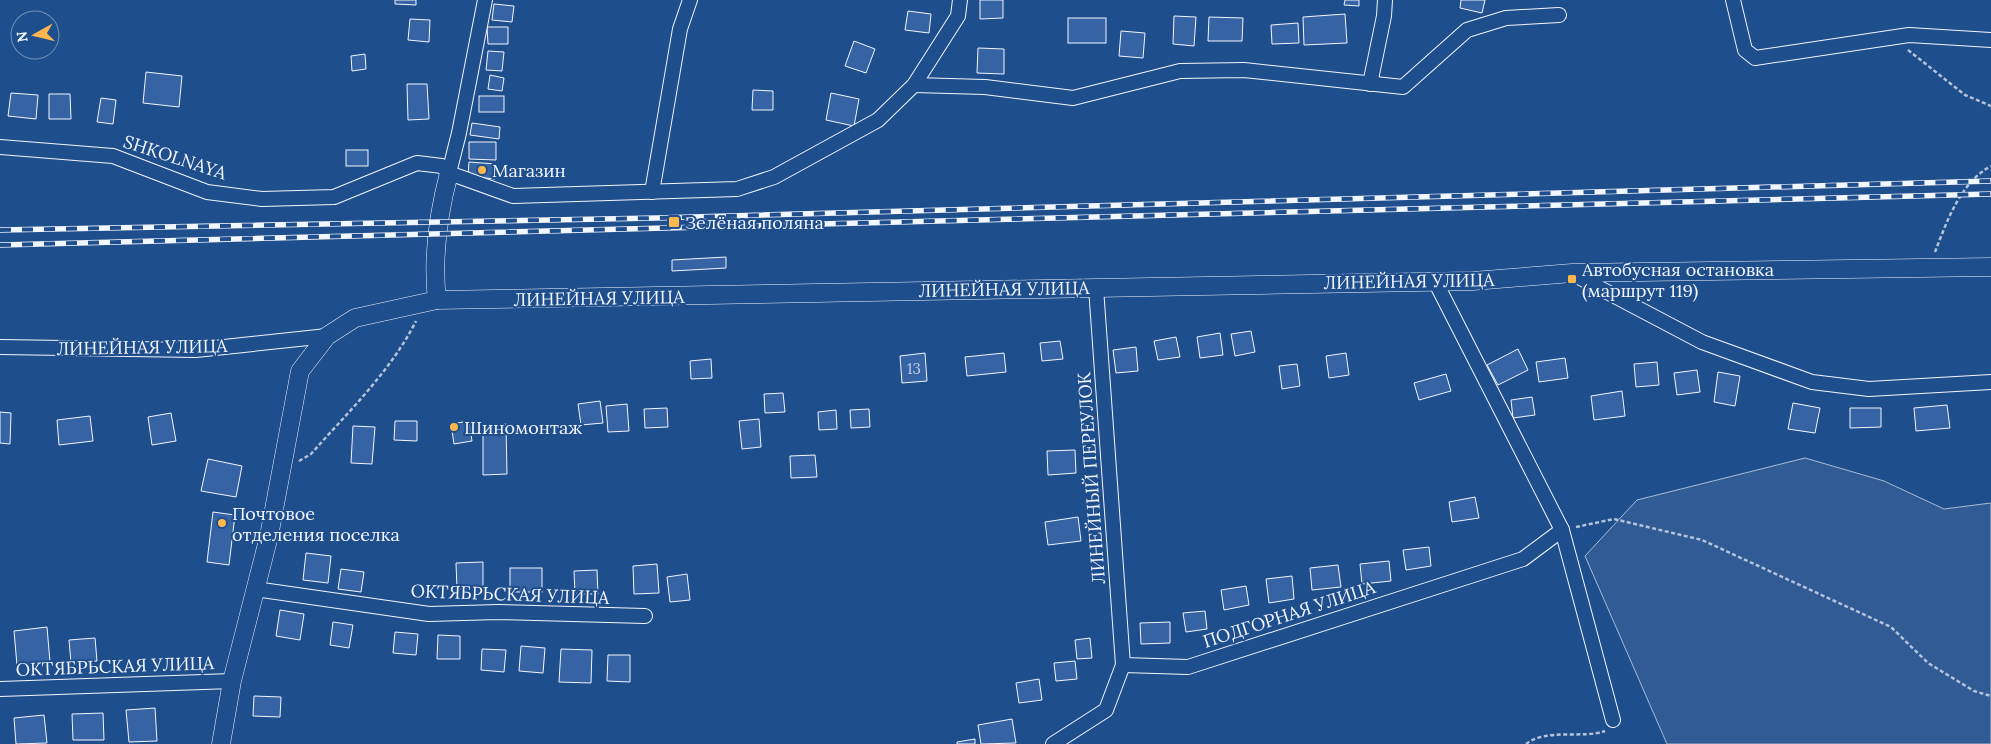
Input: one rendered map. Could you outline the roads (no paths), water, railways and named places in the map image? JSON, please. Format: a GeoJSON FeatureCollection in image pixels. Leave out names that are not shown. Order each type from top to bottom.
{"type":"FeatureCollection","features":[{"type":"Feature","properties":{"kind":"street"},"geometry":{"type":"LineString","coordinates":[[432,300],[433,267],[442,199],[459,133],[485,0]]}},
{"type":"Feature","properties":{"kind":"street"},"geometry":{"type":"LineString","coordinates":[[652,192],[680,29],[690,0]]}},
{"type":"Feature","properties":{"kind":"street","name":"SHKOLNAYA"},"geometry":{"type":"LineString","coordinates":[[0,147],[113,156],[207,192],[262,199],[334,197],[417,163],[442,166],[449,173],[513,196],[737,189],[774,176],[878,120],[914,85],[958,16],[960,0]]}},
{"type":"Feature","properties":{"kind":"street"},"geometry":{"type":"LineString","coordinates":[[1370,84],[1384,16],[1385,0]]}},
{"type":"Feature","properties":{"kind":"street"},"geometry":{"type":"LineString","coordinates":[[1733,0],[1745,50],[1755,58],[1910,35],[1991,40]]}},
{"type":"Feature","properties":{"kind":"street"},"geometry":{"type":"LineString","coordinates":[[914,85],[985,87],[1073,98],[1180,71],[1244,70],[1404,87],[1467,30],[1506,18],[1559,14]]}},
{"type":"Feature","properties":{"kind":"street","name":"ЛИНЕЙНАЯ УЛИЦА"},"geometry":{"type":"LineString","coordinates":[[0,347],[196,350],[327,336],[356,318],[432,300],[1472,281],[1572,273],[1991,267]]}},
{"type":"Feature","properties":{"kind":"street"},"geometry":{"type":"LineString","coordinates":[[1572,273],[1702,342],[1812,382],[1869,390],[1991,382]]}},
{"type":"Feature","properties":{"kind":"street"},"geometry":{"type":"LineString","coordinates":[[1435,281],[1562,530],[1613,720]]}},
{"type":"Feature","properties":{"kind":"street","name":"ЛИНЕЙНЫЙ ПЕРЕУЛОК"},"geometry":{"type":"LineString","coordinates":[[1096,288],[1123,665]]}},
{"type":"Feature","properties":{"kind":"street"},"geometry":{"type":"LineString","coordinates":[[221,744],[232,681],[269,536],[300,372],[327,336]]}},
{"type":"Feature","properties":{"kind":"street","name":"ПОДГОРНАЯ УЛИЦА"},"geometry":{"type":"LineString","coordinates":[[1123,665],[1188,667],[1523,559],[1562,530]]}},
{"type":"Feature","properties":{"kind":"street","name":"ОКТЯБРЬСКАЯ УЛИЦА"},"geometry":{"type":"LineString","coordinates":[[255,588],[429,614],[498,612],[645,616]]}},
{"type":"Feature","properties":{"kind":"street"},"geometry":{"type":"LineString","coordinates":[[1054,744],[1106,710],[1123,665]]}},
{"type":"Feature","properties":{"kind":"street","name":"ОКТЯБРЬСКАЯ УЛИЦА"},"geometry":{"type":"LineString","coordinates":[[0,689],[232,681]]}},
{"type":"Feature","properties":{"kind":"railway"},"geometry":{"type":"LineString","coordinates":[[0,230],[657,218],[1991,181]]}},
{"type":"Feature","properties":{"kind":"railway"},"geometry":{"type":"LineString","coordinates":[[0,245],[1991,194]]}},
{"type":"Feature","properties":{"kind":"place","name":"Магазин"},"geometry":{"type":"Point","coordinates":[482,170]}},
{"type":"Feature","properties":{"kind":"place","name":"Зелёная поляна"},"geometry":{"type":"Point","coordinates":[674,222]}},
{"type":"Feature","properties":{"kind":"place","name":"Автобусная остановка (маршрут 119)"},"geometry":{"type":"Point","coordinates":[1572,279]}},
{"type":"Feature","properties":{"kind":"place","name":"Шиномонтаж"},"geometry":{"type":"Point","coordinates":[454,427]}},
{"type":"Feature","properties":{"kind":"place","name":"Почтовое отделения поселка"},"geometry":{"type":"Point","coordinates":[222,523]}}]}
